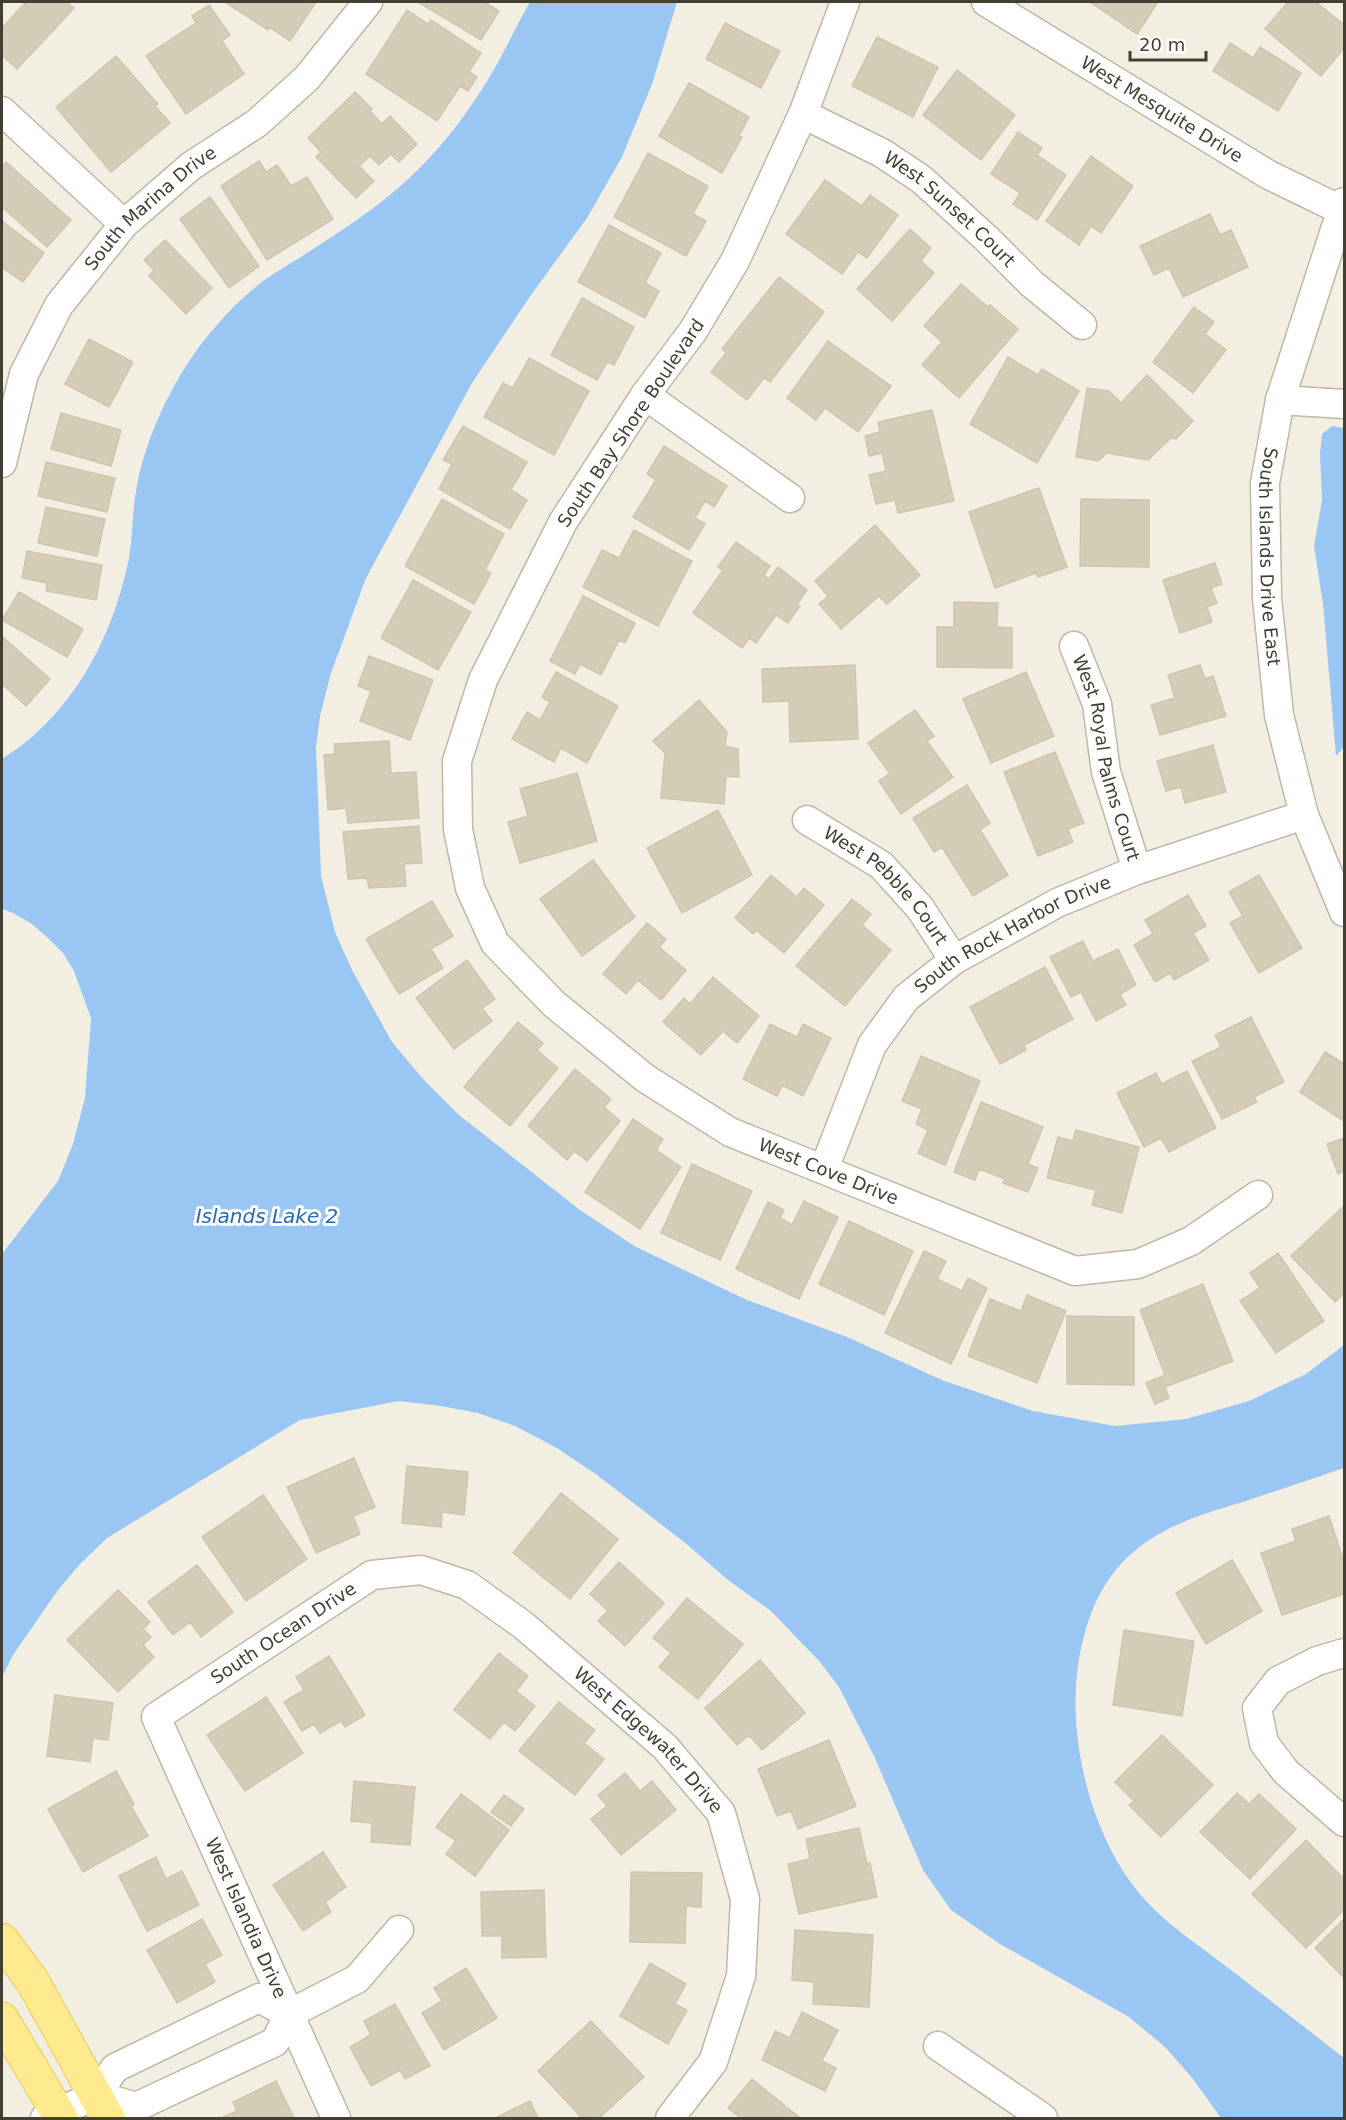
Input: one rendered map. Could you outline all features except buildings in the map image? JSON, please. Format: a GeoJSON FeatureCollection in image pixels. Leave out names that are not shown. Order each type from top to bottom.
{"type":"FeatureCollection","features":[{"type":"Feature","properties":{"kind":"main road"},"geometry":{"type":"LineString","coordinates":[[2,1940],[33,1982],[102,2106]]}},
{"type":"Feature","properties":{"kind":"main road"},"geometry":{"type":"LineString","coordinates":[[2,2019],[54,2116]]}},
{"type":"Feature","properties":{"kind":"street","name":"South Marina Drive"},"geometry":{"type":"LineString","coordinates":[[3,448],[24,374],[59,305],[124,224],[190,166],[257,123],[307,78],[368,2]]}},
{"type":"Feature","properties":{"kind":"street","name":"South Bay Shore Boulevard"},"geometry":{"type":"LineString","coordinates":[[470,888],[458,829],[457,760],[483,680],[563,522],[645,395],[693,331],[735,261],[803,114],[845,2]]}},
{"type":"Feature","properties":{"kind":"street","name":"West Mesquite Drive"},"geometry":{"type":"LineString","coordinates":[[986,2],[1269,175],[1343,206]]}},
{"type":"Feature","properties":{"kind":"street"},"geometry":{"type":"LineString","coordinates":[[2,111],[124,224]]}},
{"type":"Feature","properties":{"kind":"street","name":"West Sunset Court"},"geometry":{"type":"LineString","coordinates":[[803,114],[882,153],[921,179],[986,238],[1032,284],[1082,325]]}},
{"type":"Feature","properties":{"kind":"street","name":"South Islands Drive East"},"geometry":{"type":"LineString","coordinates":[[1343,206],[1280,400],[1265,483],[1267,598],[1279,715],[1304,816],[1344,912]]}},
{"type":"Feature","properties":{"kind":"street"},"geometry":{"type":"LineString","coordinates":[[645,395],[790,498]]}},
{"type":"Feature","properties":{"kind":"street"},"geometry":{"type":"LineString","coordinates":[[1280,400],[1344,404]]}},
{"type":"Feature","properties":{"kind":"street","name":"West Royal Palms Court"},"geometry":{"type":"LineString","coordinates":[[1074,646],[1097,704],[1106,772],[1137,870]]}},
{"type":"Feature","properties":{"kind":"street","name":"South Rock Harbor Drive"},"geometry":{"type":"LineString","coordinates":[[824,1169],[872,1045],[906,998],[954,960],[1057,903],[1137,870],[1304,816]]}},
{"type":"Feature","properties":{"kind":"street","name":"West Pebble Court"},"geometry":{"type":"LineString","coordinates":[[807,820],[881,866],[920,908],[954,960]]}},
{"type":"Feature","properties":{"kind":"street","name":"West Cove Drive"},"geometry":{"type":"LineString","coordinates":[[470,888],[495,943],[554,1004],[645,1078],[730,1132],[1075,1271],[1138,1264],[1191,1241],[1258,1194]]}},
{"type":"Feature","properties":{"kind":"street","name":"South Ocean Drive"},"geometry":{"type":"LineString","coordinates":[[156,1717],[372,1575],[421,1570]]}},
{"type":"Feature","properties":{"kind":"street","name":"West Edgewater Drive"},"geometry":{"type":"LineString","coordinates":[[421,1570],[467,1585],[523,1625],[665,1747],[721,1813],[745,1899],[741,1976],[713,2062],[670,2118]]}},
{"type":"Feature","properties":{"kind":"street"},"geometry":{"type":"LineString","coordinates":[[1344,1653],[1317,1661],[1278,1681],[1257,1708],[1264,1743],[1286,1772],[1344,1822]]}},
{"type":"Feature","properties":{"kind":"street","name":"West Islandia Drive"},"geometry":{"type":"LineString","coordinates":[[156,1717],[336,2118]]}},
{"type":"Feature","properties":{"kind":"street"},"geometry":{"type":"LineString","coordinates":[[54,2116],[102,2106],[136,2107],[275,2042],[289,2014],[357,1979],[399,1930]]}},
{"type":"Feature","properties":{"kind":"street"},"geometry":{"type":"LineString","coordinates":[[102,2106],[115,2068],[259,1998],[289,2014]]}},
{"type":"Feature","properties":{"kind":"street"},"geometry":{"type":"LineString","coordinates":[[938,2046],[1043,2118]]}},
{"type":"Feature","properties":{"kind":"water","name":"Islands Lake 2"},"geometry":{"type":"Polygon","coordinates":[[[530,2],[677,2],[652,84],[622,157],[587,218],[531,295],[472,383],[366,578],[331,673],[320,716],[316,747],[321,876],[335,932],[352,970],[392,1042],[424,1080],[459,1115],[580,1210],[636,1247],[747,1300],[847,1337],[942,1380],[1033,1411],[1115,1426],[1186,1419],[1249,1401],[1306,1374],[1344,1345],[1344,1468],[1179,1524],[1154,1537],[1127,1557],[1105,1586],[1089,1619],[1077,1674],[1076,1703],[1077,1733],[1089,1794],[1112,1852],[1128,1878],[1146,1901],[1173,1926],[1344,2058],[1344,2118],[1221,2118],[1193,2079],[1165,2047],[1129,2017],[1000,1944],[951,1910],[923,1870],[874,1756],[839,1687],[820,1662],[771,1611],[728,1580],[684,1542],[597,1475],[557,1448],[515,1426],[478,1413],[399,1401],[300,1420],[107,1538],[78,1566],[58,1590],[13,1655],[2,1677],[2,1254],[58,1181],[73,1144],[85,1098],[91,1018],[74,971],[63,953],[32,924],[2,909],[2,759],[29,739],[68,698],[83,677],[106,632],[129,558],[136,491],[149,442],[169,395],[194,354],[221,320],[252,290],[268,277],[370,211],[394,192],[429,158],[451,133],[480,92],[530,2]]]}},
{"type":"Feature","properties":{"kind":"water"},"geometry":{"type":"Polygon","coordinates":[[[1332,426],[1344,428],[1344,747],[1336,756],[1323,604],[1314,546],[1322,500],[1320,454],[1322,434],[1332,426]]]}}]}
